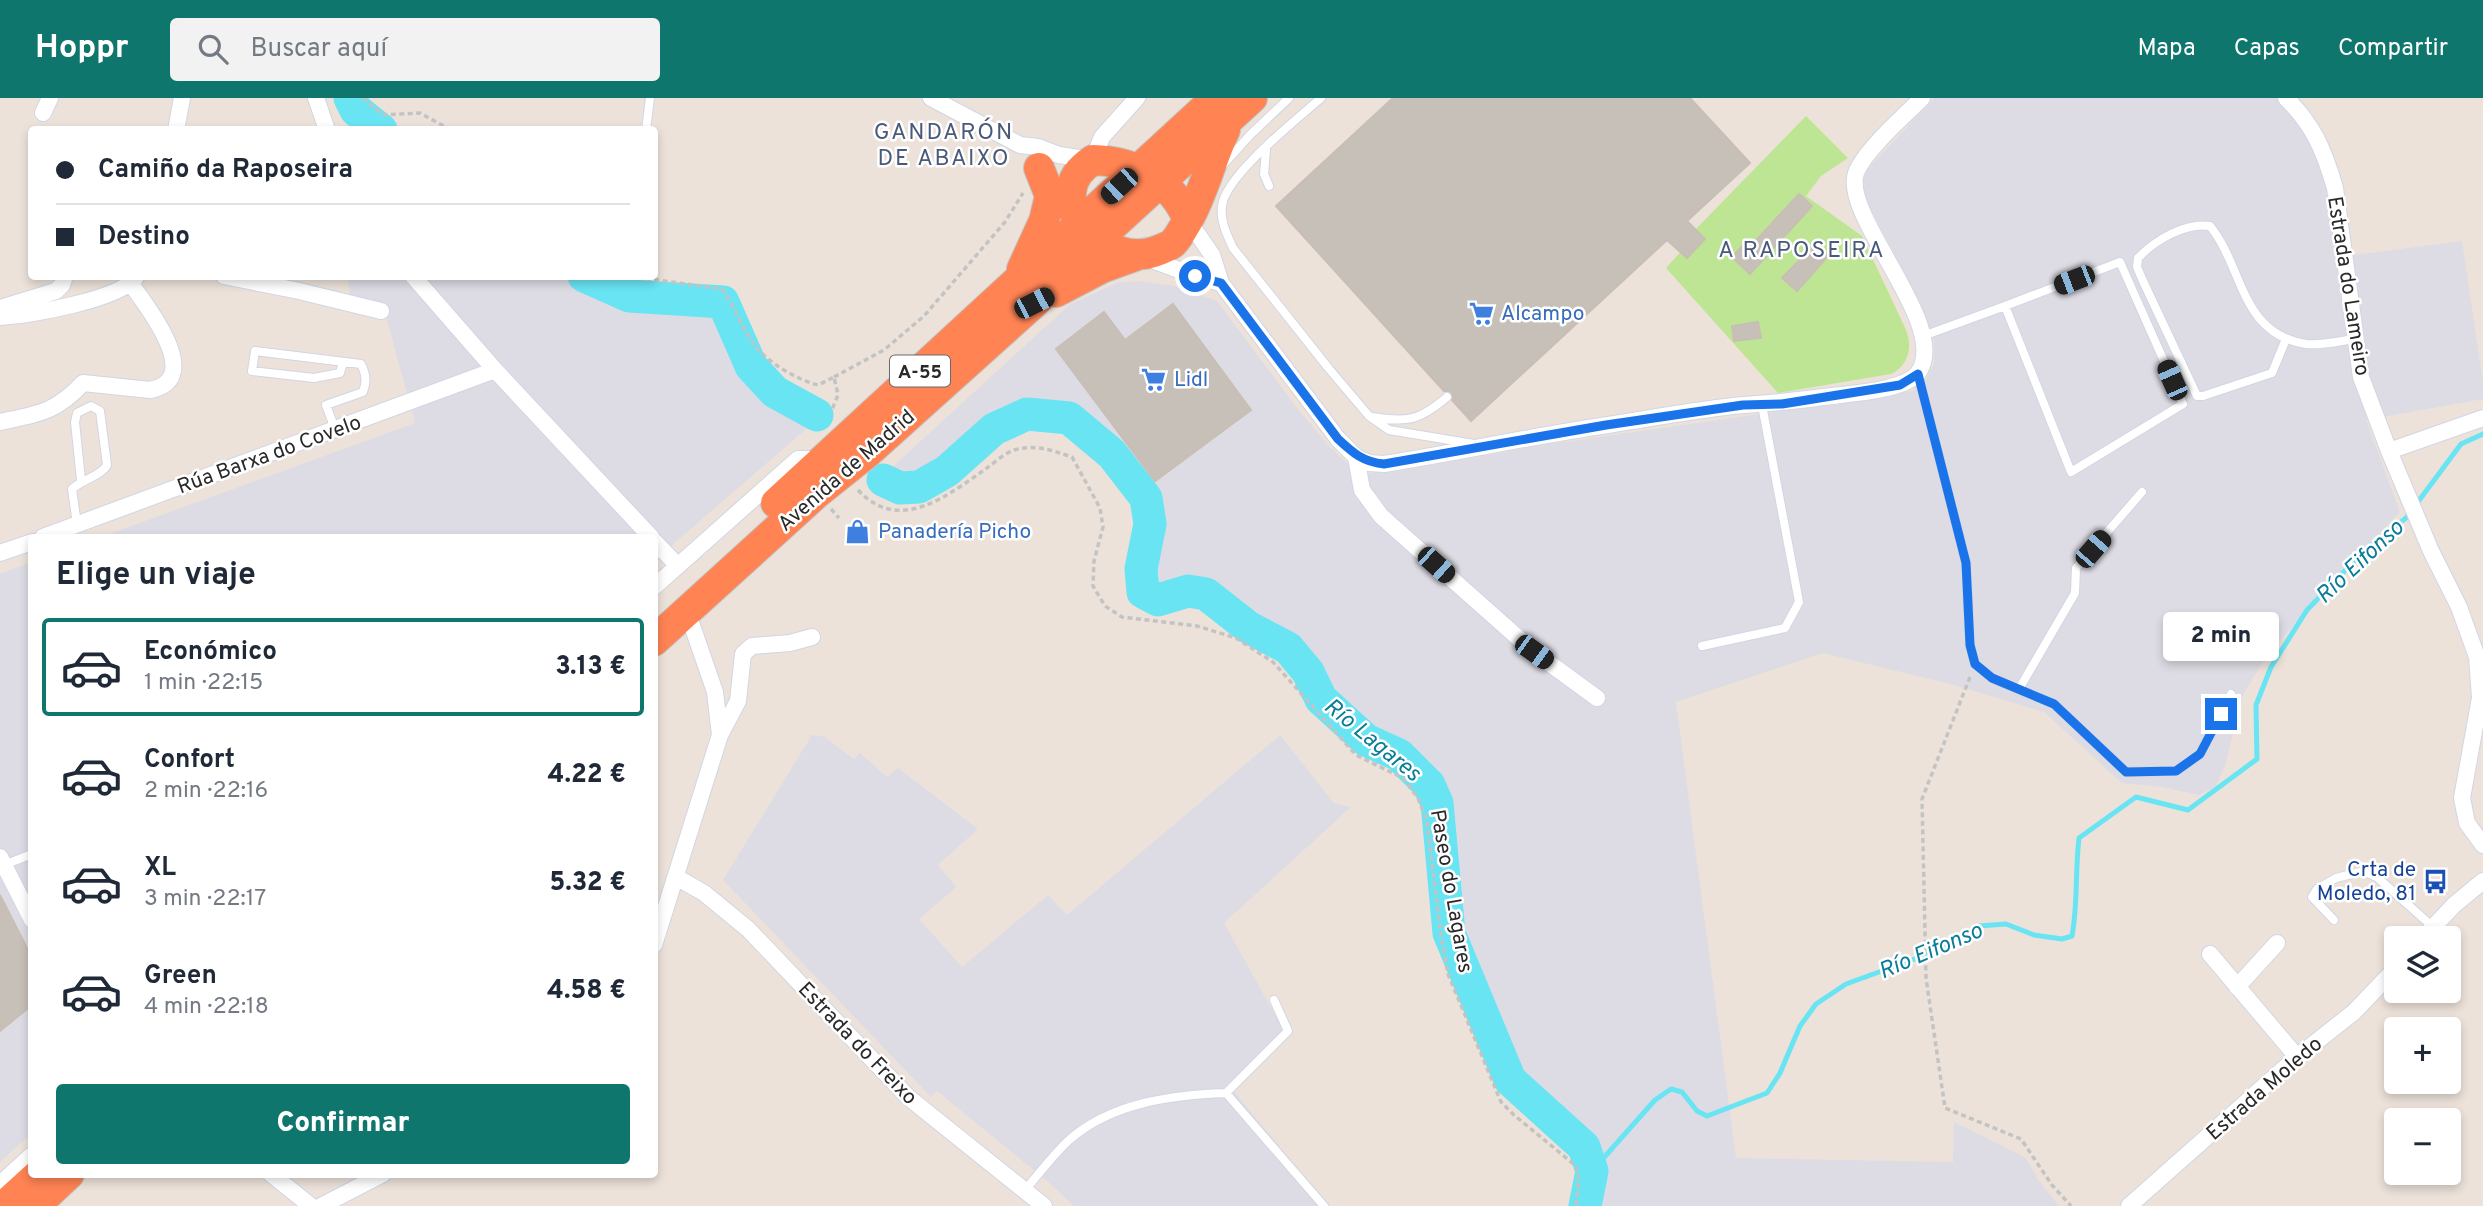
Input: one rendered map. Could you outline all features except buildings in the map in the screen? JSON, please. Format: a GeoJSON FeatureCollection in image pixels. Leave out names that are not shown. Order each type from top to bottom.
{"type":"FeatureCollection","features":[{"type":"Feature","properties":{"kind":"highway","name":"A-55"},"geometry":{"type":"LineString","coordinates":[[1149,176],[1177,132],[1223,108],[1252,98]]}},
{"type":"Feature","properties":{"kind":"highway"},"geometry":{"type":"LineString","coordinates":[[1025,292],[1138,255],[1155,252],[1172,244],[1188,220],[1202,185],[1223,108]]}},
{"type":"Feature","properties":{"kind":"highway","name":"A-55"},"geometry":{"type":"LineString","coordinates":[[1084,192],[1149,176],[1223,108]]}},
{"type":"Feature","properties":{"kind":"highway"},"geometry":{"type":"LineString","coordinates":[[1044,220],[1144,149],[1177,132]]}},
{"type":"Feature","properties":{"kind":"highway"},"geometry":{"type":"LineString","coordinates":[[1025,292],[1050,196],[1039,168]]}},
{"type":"Feature","properties":{"kind":"highway"},"geometry":{"type":"LineString","coordinates":[[1084,192],[1149,176],[1178,199],[1188,220]]}},
{"type":"Feature","properties":{"kind":"highway"},"geometry":{"type":"LineString","coordinates":[[1084,192],[1110,249],[1138,255]]}},
{"type":"Feature","properties":{"kind":"highway","name":"Avenida de Madrid"},"geometry":{"type":"LineString","coordinates":[[658,610],[833,466],[1025,292],[1084,192]]}},
{"type":"Feature","properties":{"kind":"highway","name":"Avenida de Madrid"},"geometry":{"type":"LineString","coordinates":[[658,637],[817,493],[833,466]]}},
{"type":"Feature","properties":{"kind":"highway"},"geometry":{"type":"LineString","coordinates":[[4,1206],[35,1178]]}},
{"type":"Feature","properties":{"kind":"highway"},"geometry":{"type":"LineString","coordinates":[[35,1206],[65,1178]]}},
{"type":"Feature","properties":{"kind":"street"},"geometry":{"type":"LineString","coordinates":[[177,126],[182,98]]}},
{"type":"Feature","properties":{"kind":"street"},"geometry":{"type":"LineString","coordinates":[[316,98],[326,126]]}},
{"type":"Feature","properties":{"kind":"street"},"geometry":{"type":"LineString","coordinates":[[931,98],[1020,145],[1038,147],[1059,155],[1084,192]]}},
{"type":"Feature","properties":{"kind":"street"},"geometry":{"type":"LineString","coordinates":[[1084,192],[1102,137],[1136,98]]}},
{"type":"Feature","properties":{"kind":"street"},"geometry":{"type":"LineString","coordinates":[[1188,220],[1212,255],[1221,283],[1318,415],[1356,457],[1369,463],[1384,464],[1606,425],[1900,385],[1918,374],[1923,363],[1923,336],[1896,274],[1857,202],[1854,190],[1857,170],[1922,98]]}},
{"type":"Feature","properties":{"kind":"street","name":"Estrada do Lameiro"},"geometry":{"type":"LineString","coordinates":[[2286,98],[2315,132],[2335,188],[2361,377],[2401,481],[2459,607],[2477,657],[2480,698],[2462,797],[2467,823],[2483,845]]}},
{"type":"Feature","properties":{"kind":"street"},"geometry":{"type":"LineString","coordinates":[[1020,145],[1039,168],[1084,192]]}},
{"type":"Feature","properties":{"kind":"street"},"geometry":{"type":"LineString","coordinates":[[1138,255],[1221,283]]}},
{"type":"Feature","properties":{"kind":"street"},"geometry":{"type":"LineString","coordinates":[[0,307],[56,291],[64,280]]}},
{"type":"Feature","properties":{"kind":"street"},"geometry":{"type":"LineString","coordinates":[[0,317],[18,316],[95,299],[133,280],[169,341],[173,368],[169,380],[161,388],[150,390],[83,383],[69,399],[51,411],[0,422]]}},
{"type":"Feature","properties":{"kind":"street"},"geometry":{"type":"LineString","coordinates":[[244,280],[381,311]]}},
{"type":"Feature","properties":{"kind":"street"},"geometry":{"type":"LineString","coordinates":[[416,280],[495,370],[648,534]]}},
{"type":"Feature","properties":{"kind":"street","name":"Rúa Barxa do Covelo"},"geometry":{"type":"LineString","coordinates":[[52,534],[495,370]]}},
{"type":"Feature","properties":{"kind":"street"},"geometry":{"type":"LineString","coordinates":[[2389,452],[2483,418]]}},
{"type":"Feature","properties":{"kind":"street"},"geometry":{"type":"LineString","coordinates":[[1356,457],[1362,489],[1381,516],[1534,652],[1597,698]]}},
{"type":"Feature","properties":{"kind":"street"},"geometry":{"type":"LineString","coordinates":[[658,584],[798,459],[833,466]]}},
{"type":"Feature","properties":{"kind":"street"},"geometry":{"type":"LineString","coordinates":[[0,553],[28,543]]}},
{"type":"Feature","properties":{"kind":"street"},"geometry":{"type":"LineString","coordinates":[[658,544],[678,566]]}},
{"type":"Feature","properties":{"kind":"street"},"geometry":{"type":"LineString","coordinates":[[687,611],[715,692],[720,735]]}},
{"type":"Feature","properties":{"kind":"street"},"geometry":{"type":"LineString","coordinates":[[658,933],[720,735],[738,701],[743,654],[752,646],[790,643],[812,637]]}},
{"type":"Feature","properties":{"kind":"street"},"geometry":{"type":"LineString","coordinates":[[2,861],[28,912]]}},
{"type":"Feature","properties":{"kind":"street","name":"Estrada do Freixo"},"geometry":{"type":"LineString","coordinates":[[676,877],[704,892],[748,929],[908,1097],[1045,1206]]}},
{"type":"Feature","properties":{"kind":"street"},"geometry":{"type":"LineString","coordinates":[[2434,926],[2483,881]]}},
{"type":"Feature","properties":{"kind":"street"},"geometry":{"type":"LineString","coordinates":[[2237,986],[2277,943]]}},
{"type":"Feature","properties":{"kind":"street"},"geometry":{"type":"LineString","coordinates":[[2210,954],[2297,1058]]}},
{"type":"Feature","properties":{"kind":"street","name":"Estrada Moledo"},"geometry":{"type":"LineString","coordinates":[[2129,1206],[2297,1058],[2354,1012],[2384,981]]}},
{"type":"Feature","properties":{"kind":"street"},"geometry":{"type":"LineString","coordinates":[[0,1184],[28,1159]]}},
{"type":"Feature","properties":{"kind":"street"},"geometry":{"type":"LineString","coordinates":[[276,1178],[311,1206]]}},
{"type":"Feature","properties":{"kind":"street"},"geometry":{"type":"LineString","coordinates":[[321,1206],[375,1178]]}},
{"type":"Feature","properties":{"kind":"lane"},"geometry":{"type":"LineString","coordinates":[[646,126],[650,98]]}},
{"type":"Feature","properties":{"kind":"lane"},"geometry":{"type":"LineString","coordinates":[[1202,185],[1289,98]]}},
{"type":"Feature","properties":{"kind":"lane"},"geometry":{"type":"LineString","coordinates":[[1321,98],[1231,184],[1222,205],[1224,228],[1233,248],[1369,416],[1390,430],[1484,445]]}},
{"type":"Feature","properties":{"kind":"lane"},"geometry":{"type":"LineString","coordinates":[[1267,147],[1264,158],[1269,186]]}},
{"type":"Feature","properties":{"kind":"lane"},"geometry":{"type":"LineString","coordinates":[[2286,339],[2273,373],[2203,397],[2197,396],[2137,267],[2138,258],[2145,250],[2183,229],[2197,224],[2210,226],[2218,236],[2250,308],[2263,325],[2286,339],[2308,344],[2355,339]]}},
{"type":"Feature","properties":{"kind":"lane"},"geometry":{"type":"LineString","coordinates":[[1923,336],[2120,262],[2183,404],[2071,472],[2005,306]]}},
{"type":"Feature","properties":{"kind":"lane"},"geometry":{"type":"LineString","coordinates":[[335,429],[326,405],[363,392],[366,374],[361,364],[255,351],[252,371],[314,378],[340,373],[343,362]]}},
{"type":"Feature","properties":{"kind":"lane"},"geometry":{"type":"LineString","coordinates":[[1918,374],[1966,563],[1970,645],[1975,664],[1992,678],[2054,704],[2126,772],[2176,771],[2200,754],[2231,694]]}},
{"type":"Feature","properties":{"kind":"lane"},"geometry":{"type":"LineString","coordinates":[[1369,416],[1390,420],[1412,419],[1427,415],[1447,397]]}},
{"type":"Feature","properties":{"kind":"lane"},"geometry":{"type":"LineString","coordinates":[[1702,646],[1785,628],[1799,602],[1762,405]]}},
{"type":"Feature","properties":{"kind":"lane"},"geometry":{"type":"LineString","coordinates":[[77,525],[72,489],[81,481],[104,471],[107,465],[100,411],[91,406],[77,413],[75,422],[81,481]]}},
{"type":"Feature","properties":{"kind":"lane"},"geometry":{"type":"LineString","coordinates":[[2019,689],[2075,593],[2077,568],[2142,492]]}},
{"type":"Feature","properties":{"kind":"lane"},"geometry":{"type":"LineString","coordinates":[[2,861],[28,855]]}},
{"type":"Feature","properties":{"kind":"lane"},"geometry":{"type":"LineString","coordinates":[[2333,920],[2312,897],[2317,889],[2336,878],[2364,871],[2378,878],[2422,926]]}},
{"type":"Feature","properties":{"kind":"lane"},"geometry":{"type":"LineString","coordinates":[[1025,1190],[1068,1142],[1086,1128],[1114,1114],[1147,1102],[1182,1095],[1226,1093],[1288,1031],[1274,1000]]}},
{"type":"Feature","properties":{"kind":"lane"},"geometry":{"type":"LineString","coordinates":[[1226,1093],[1324,1206]]}},
{"type":"Feature","properties":{"kind":"path"},"geometry":{"type":"LineString","coordinates":[[363,98],[383,115],[419,113],[443,126]]}},
{"type":"Feature","properties":{"kind":"path"},"geometry":{"type":"LineString","coordinates":[[658,280],[722,289],[756,347],[800,381],[818,385],[884,350],[924,316],[1005,222],[1039,168]]}},
{"type":"Feature","properties":{"kind":"path"},"geometry":{"type":"LineString","coordinates":[[831,412],[838,395],[834,377]]}},
{"type":"Feature","properties":{"kind":"path","name":"Paseo do Lagares"},"geometry":{"type":"LineString","coordinates":[[833,466],[868,501],[896,512],[927,506],[1011,451],[1037,446],[1072,457],[1100,508],[1103,527],[1094,561],[1093,586],[1105,607],[1122,617],[1197,626],[1236,638],[1273,662],[1356,755],[1403,778],[1418,798],[1427,822],[1448,974],[1501,1102],[1576,1166],[1579,1181],[1576,1206]]}},
{"type":"Feature","properties":{"kind":"path"},"geometry":{"type":"LineString","coordinates":[[1975,664],[1922,799],[1926,968],[1945,1108],[2021,1139],[2052,1185],[2071,1206]]}},
{"type":"Feature","properties":{"kind":"shaded area"},"geometry":{"type":"Polygon","coordinates":[[[1934,98],[2286,98],[2315,132],[2346,256],[2462,241],[2483,383],[2483,399],[2366,420],[2400,512],[2269,652],[2241,698],[2225,767],[2215,787],[2199,795],[2162,787],[2122,783],[2044,712],[1954,685],[1823,653],[1676,702],[1736,1158],[1953,1162],[1954,1122],[2026,1158],[2039,1181],[2059,1206],[1594,1206],[1601,1170],[1591,1142],[1517,1075],[1458,931],[1445,801],[1435,781],[1404,748],[1371,733],[1327,693],[1315,667],[1293,641],[1253,620],[1209,586],[1188,582],[1159,591],[1151,587],[1149,569],[1158,524],[1154,494],[1118,448],[1072,410],[1026,406],[990,422],[942,464],[917,479],[901,480],[886,473],[1069,305],[1117,283],[1137,281],[1176,286],[1217,301],[1296,407],[1328,445],[1347,463],[1366,473],[1394,472],[1544,445],[1914,390],[1925,381],[1934,364],[1934,341],[1898,260],[1865,199],[1864,180],[1867,170],[1934,98]]]}},
{"type":"Feature","properties":{"kind":"shaded area"},"geometry":{"type":"Polygon","coordinates":[[[348,280],[572,280],[627,304],[717,310],[744,371],[770,398],[813,423],[658,557],[658,534],[109,534],[415,423],[384,309],[350,298],[348,280]]]}},
{"type":"Feature","properties":{"kind":"shaded area"},"geometry":{"type":"Polygon","coordinates":[[[28,563],[28,1137],[0,1162],[0,574],[28,563]]]}},
{"type":"Feature","properties":{"kind":"shaded area"},"geometry":{"type":"Polygon","coordinates":[[[812,735],[825,737],[854,759],[860,753],[887,777],[898,768],[978,829],[938,865],[956,887],[919,919],[962,967],[1048,895],[1067,915],[1280,735],[1334,803],[1351,807],[1224,923],[1284,1031],[1228,1084],[1328,1206],[1074,1206],[937,1091],[931,1097],[723,880],[812,735]]]}},
{"type":"Feature","properties":{"kind":"green space"},"geometry":{"type":"Polygon","coordinates":[[[1806,116],[1848,158],[1821,176],[1806,196],[1862,236],[1906,330],[1909,350],[1905,361],[1891,374],[1778,393],[1666,268],[1697,234],[1694,231],[1806,116]]]}},
{"type":"Feature","properties":{"kind":"waterway","name":"Río Lagares"},"geometry":{"type":"LineString","coordinates":[[350,98],[356,110],[376,126]]}},
{"type":"Feature","properties":{"kind":"waterway","name":"Río Lagares"},"geometry":{"type":"LineString","coordinates":[[593,280],[629,296],[723,302],[751,366],[775,392],[817,415]]}},
{"type":"Feature","properties":{"kind":"waterway","name":"Río Lagares"},"geometry":{"type":"LineString","coordinates":[[883,480],[900,488],[919,487],[947,471],[994,429],[1027,414],[1069,418],[1112,454],[1146,498],[1150,524],[1141,569],[1143,592],[1158,600],[1188,591],[1206,594],[1248,627],[1288,648],[1308,672],[1321,699],[1366,740],[1399,755],[1429,785],[1437,803],[1449,933],[1510,1080],[1584,1147],[1592,1171],[1585,1206]]}},
{"type":"Feature","properties":{"kind":"waterway","name":"Río Eifonso"},"geometry":{"type":"LineString","coordinates":[[1592,1171],[1655,1100],[1671,1089],[1682,1092],[1697,1111],[1707,1116],[1767,1093],[1780,1073],[1800,1026],[1816,1004],[1846,984],[1923,956],[1979,926],[2006,924],[2034,935],[2062,939],[2072,936],[2079,838],[2136,797],[2188,810],[2257,759],[2256,705],[2271,667],[2307,610],[2364,551],[2406,518],[2461,444],[2483,434]]}},
{"type":"Feature","properties":{"kind":"place","name":"Alcampo"},"geometry":{"type":"Point","coordinates":[1481,313]}},
{"type":"Feature","properties":{"kind":"place","name":"Lidl"},"geometry":{"type":"Point","coordinates":[1154,379]}},
{"type":"Feature","properties":{"kind":"place","name":"Panadería Picho"},"geometry":{"type":"Point","coordinates":[858,531]}},
{"type":"Feature","properties":{"kind":"place","name":"Crta de Moledo, 81"},"geometry":{"type":"Point","coordinates":[2436,881]}},
{"type":"Feature","properties":{"kind":"district","name":"GANDARÓN DE ABAIXO"},"geometry":{"type":"Point","coordinates":[944,144]}},
{"type":"Feature","properties":{"kind":"district","name":"A RAPOSEIRA"},"geometry":{"type":"Point","coordinates":[1802,249]}},
{"type":"Feature","properties":{"kind":"route"},"geometry":{"type":"LineString","coordinates":[[1195,276],[1221,283],[1318,415],[1356,457],[1369,463],[1384,464],[1606,425],[1743,405],[1782,404],[1900,385],[1909,382],[1918,374],[1966,563],[1970,645],[1975,664],[1992,678],[2054,704],[2126,772],[2176,771],[2200,754],[2221,714]]}}]}
